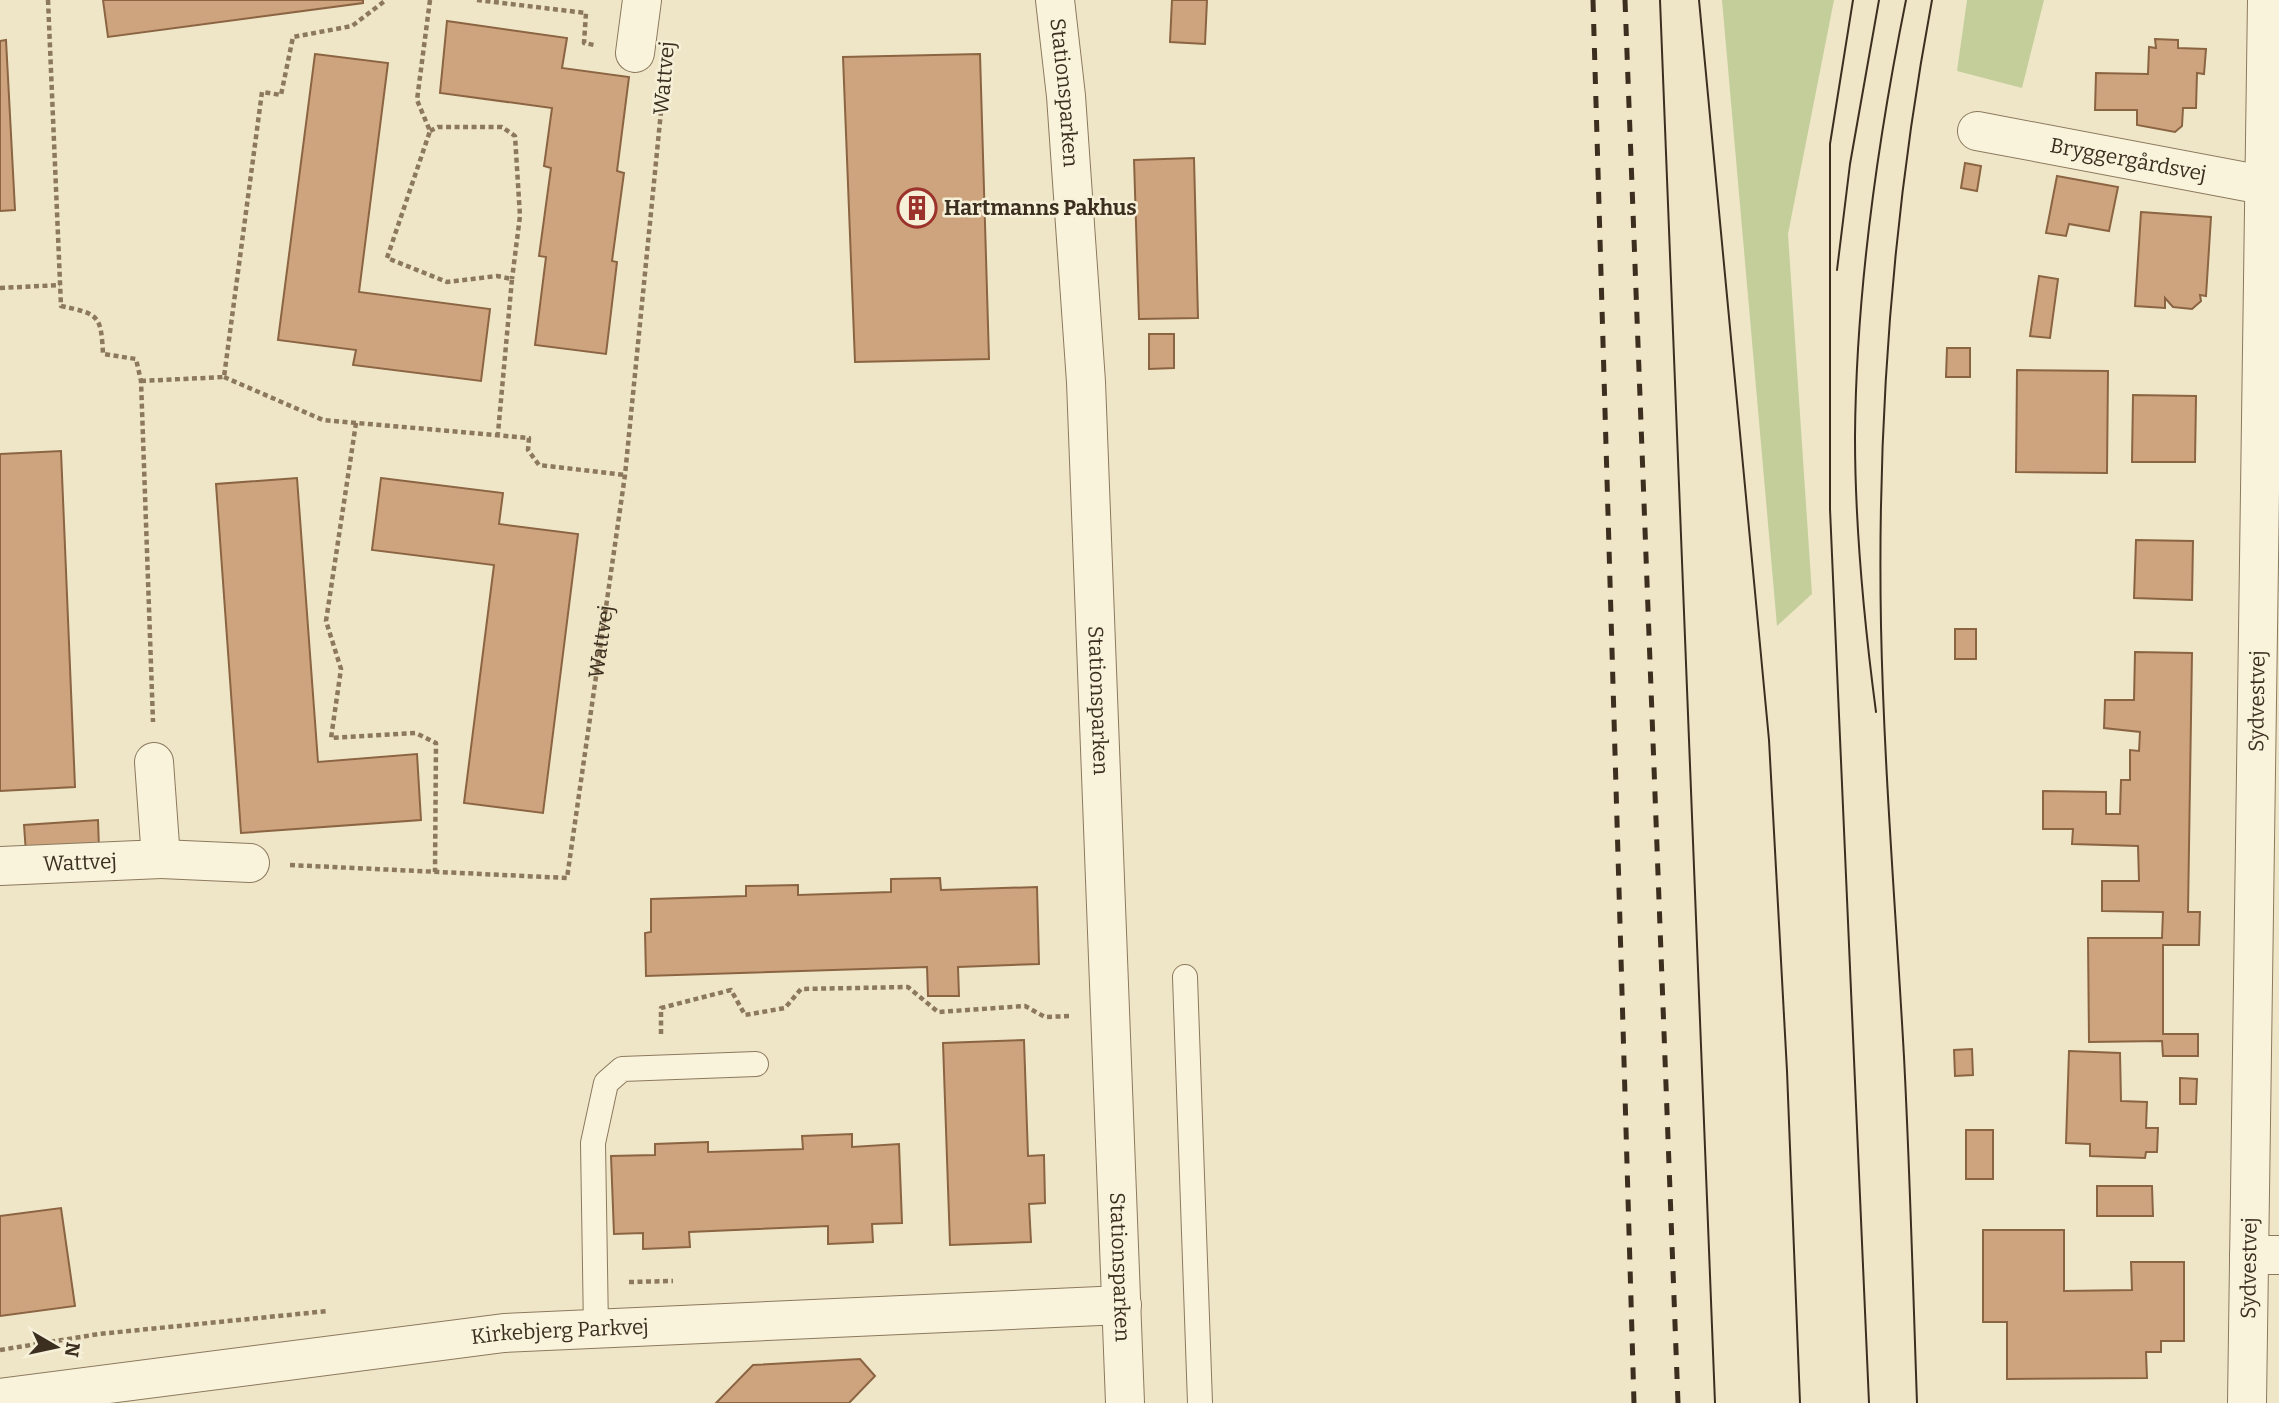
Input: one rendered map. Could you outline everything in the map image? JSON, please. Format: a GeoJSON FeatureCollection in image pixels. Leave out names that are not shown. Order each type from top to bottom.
{"type":"FeatureCollection","features":[{"type":"Feature","properties":{"kind":"street"},"geometry":{"type":"LineString","coordinates":[[642,0],[651,54]]}},
{"type":"Feature","properties":{"kind":"street","name":"Stationsparken"},"geometry":{"type":"LineString","coordinates":[[1055,0],[1066,96],[1086,382],[1125,1403]]}},
{"type":"Feature","properties":{"kind":"street","name":"Sydvestvej"},"geometry":{"type":"LineString","coordinates":[[2247,1403],[2264,1255],[2272,186],[2267,0]]}},
{"type":"Feature","properties":{"kind":"street","name":"Bryggergårdsvej"},"geometry":{"type":"LineString","coordinates":[[1977,131],[2272,186]]}},
{"type":"Feature","properties":{"kind":"street"},"geometry":{"type":"LineString","coordinates":[[154,762],[161,859]]}},
{"type":"Feature","properties":{"kind":"street","name":"Wattvej"},"geometry":{"type":"LineString","coordinates":[[0,866],[161,859],[250,863]]}},
{"type":"Feature","properties":{"kind":"street","name":"Kirkebjerg Parkvej"},"geometry":{"type":"LineString","coordinates":[[0,1398],[504,1334],[1122,1306]]}},
{"type":"Feature","properties":{"kind":"lane"},"geometry":{"type":"LineString","coordinates":[[1185,977],[1200,1403]]}},
{"type":"Feature","properties":{"kind":"lane"},"geometry":{"type":"LineString","coordinates":[[596,1329],[593,1143],[606,1083],[622,1069],[756,1064]]}},
{"type":"Feature","properties":{"kind":"path"},"geometry":{"type":"LineString","coordinates":[[48,0],[61,306],[91,312],[101,325],[103,354],[136,359],[141,381],[154,762]]}},
{"type":"Feature","properties":{"kind":"path"},"geometry":{"type":"LineString","coordinates":[[224,377],[262,92],[281,95],[293,37],[352,26],[386,0]]}},
{"type":"Feature","properties":{"kind":"path"},"geometry":{"type":"LineString","coordinates":[[430,0],[417,100],[430,131],[387,258],[447,282],[497,276],[512,279]]}},
{"type":"Feature","properties":{"kind":"path"},"geometry":{"type":"LineString","coordinates":[[477,0],[586,13],[584,43],[651,54]]}},
{"type":"Feature","properties":{"kind":"path","name":"Wattvej"},"geometry":{"type":"LineString","coordinates":[[250,863],[567,878],[625,475],[651,54]]}},
{"type":"Feature","properties":{"kind":"path"},"geometry":{"type":"LineString","coordinates":[[430,131],[438,127],[502,127],[514,136],[520,216],[498,433]]}},
{"type":"Feature","properties":{"kind":"path"},"geometry":{"type":"LineString","coordinates":[[0,288],[60,285]]}},
{"type":"Feature","properties":{"kind":"path"},"geometry":{"type":"LineString","coordinates":[[141,381],[224,377],[323,419],[498,433],[529,438],[528,450],[539,465],[625,475]]}},
{"type":"Feature","properties":{"kind":"path"},"geometry":{"type":"LineString","coordinates":[[356,423],[326,621],[341,669],[331,738],[416,733],[436,743],[435,872]]}},
{"type":"Feature","properties":{"kind":"path"},"geometry":{"type":"LineString","coordinates":[[662,1038],[660,1009],[731,990],[745,1015],[786,1008],[801,989],[908,987],[939,1012],[1026,1006],[1045,1017],[1062,1016]]}},
{"type":"Feature","properties":{"kind":"green space"},"geometry":{"type":"Polygon","coordinates":[[[1722,0],[1834,0],[1788,234],[1812,594],[1777,626],[1722,0]]]}},
{"type":"Feature","properties":{"kind":"green space"},"geometry":{"type":"Polygon","coordinates":[[[1967,0],[2044,0],[2022,88],[1957,71],[1967,0]]]}},
{"type":"Feature","properties":{"kind":"building"},"geometry":{"type":"Polygon","coordinates":[[[103,0],[363,0],[363,3],[108,37],[103,0]]]}},
{"type":"Feature","properties":{"kind":"building"},"geometry":{"type":"Polygon","coordinates":[[[1172,0],[1207,0],[1205,44],[1170,42],[1172,0]]]}},
{"type":"Feature","properties":{"kind":"building"},"geometry":{"type":"Polygon","coordinates":[[[447,21],[567,38],[562,68],[629,77],[617,171],[624,173],[612,261],[617,262],[606,354],[535,345],[546,257],[539,256],[551,168],[544,166],[552,108],[440,93],[447,21]]]}},
{"type":"Feature","properties":{"kind":"building"},"geometry":{"type":"Polygon","coordinates":[[[2155,39],[2178,40],[2178,48],[2206,49],[2204,74],[2197,73],[2196,108],[2183,108],[2182,126],[2175,132],[2137,125],[2137,110],[2095,110],[2096,73],[2148,74],[2149,47],[2156,48],[2155,39]]]}},
{"type":"Feature","properties":{"kind":"building"},"geometry":{"type":"Polygon","coordinates":[[[6,40],[15,210],[0,211],[0,41],[6,40]]]}},
{"type":"Feature","properties":{"kind":"building"},"geometry":{"type":"Polygon","coordinates":[[[315,54],[388,63],[359,292],[490,309],[481,381],[353,365],[356,350],[278,340],[315,54]]]}},
{"type":"Feature","properties":{"kind":"building","name":"Hartmanns Pakhus"},"geometry":{"type":"Polygon","coordinates":[[[980,54],[989,359],[855,362],[843,57],[980,54]]]}},
{"type":"Feature","properties":{"kind":"building"},"geometry":{"type":"Polygon","coordinates":[[[1194,158],[1198,318],[1139,319],[1134,160],[1194,158]]]}},
{"type":"Feature","properties":{"kind":"building"},"geometry":{"type":"Polygon","coordinates":[[[1965,163],[1981,166],[1977,191],[1961,188],[1965,163]]]}},
{"type":"Feature","properties":{"kind":"building"},"geometry":{"type":"Polygon","coordinates":[[[2057,176],[2118,187],[2109,231],[2069,224],[2066,236],[2046,233],[2057,176]]]}},
{"type":"Feature","properties":{"kind":"building"},"geometry":{"type":"Polygon","coordinates":[[[2141,212],[2211,217],[2206,296],[2200,295],[2201,301],[2192,309],[2173,307],[2165,298],[2165,308],[2135,306],[2141,212]]]}},
{"type":"Feature","properties":{"kind":"building"},"geometry":{"type":"Polygon","coordinates":[[[2039,276],[2058,279],[2050,338],[2030,336],[2039,276]]]}},
{"type":"Feature","properties":{"kind":"building"},"geometry":{"type":"Polygon","coordinates":[[[1149,334],[1174,334],[1174,368],[1149,369],[1149,334]]]}},
{"type":"Feature","properties":{"kind":"building"},"geometry":{"type":"Polygon","coordinates":[[[1947,348],[1970,348],[1970,377],[1946,377],[1947,348]]]}},
{"type":"Feature","properties":{"kind":"building"},"geometry":{"type":"Polygon","coordinates":[[[2017,370],[2108,371],[2107,473],[2016,472],[2017,370]]]}},
{"type":"Feature","properties":{"kind":"building"},"geometry":{"type":"Polygon","coordinates":[[[2133,395],[2196,396],[2195,462],[2132,462],[2133,395]]]}},
{"type":"Feature","properties":{"kind":"building"},"geometry":{"type":"Polygon","coordinates":[[[61,451],[75,787],[0,791],[0,454],[61,451]]]}},
{"type":"Feature","properties":{"kind":"building"},"geometry":{"type":"Polygon","coordinates":[[[297,478],[318,762],[417,754],[421,820],[241,833],[216,484],[297,478]]]}},
{"type":"Feature","properties":{"kind":"building"},"geometry":{"type":"Polygon","coordinates":[[[381,478],[503,493],[499,524],[578,534],[543,813],[464,803],[494,565],[372,550],[381,478]]]}},
{"type":"Feature","properties":{"kind":"building"},"geometry":{"type":"Polygon","coordinates":[[[2136,540],[2193,541],[2192,600],[2134,598],[2136,540]]]}},
{"type":"Feature","properties":{"kind":"building"},"geometry":{"type":"Polygon","coordinates":[[[1955,629],[1976,629],[1976,659],[1955,659],[1955,629]]]}},
{"type":"Feature","properties":{"kind":"building"},"geometry":{"type":"Polygon","coordinates":[[[2135,652],[2192,653],[2188,912],[2200,912],[2199,945],[2163,945],[2163,1034],[2198,1034],[2198,1056],[2163,1056],[2162,1041],[2089,1042],[2088,938],[2162,938],[2163,912],[2102,911],[2102,881],[2139,881],[2138,846],[2072,844],[2073,829],[2043,829],[2043,791],[2106,792],[2106,814],[2120,814],[2121,780],[2130,780],[2130,750],[2139,751],[2140,732],[2104,728],[2105,700],[2134,700],[2135,652]]]}},
{"type":"Feature","properties":{"kind":"building"},"geometry":{"type":"Polygon","coordinates":[[[98,820],[99,849],[26,853],[24,825],[98,820]]]}},
{"type":"Feature","properties":{"kind":"building"},"geometry":{"type":"Polygon","coordinates":[[[940,878],[941,890],[1037,887],[1039,964],[958,967],[959,996],[928,996],[927,967],[646,976],[645,933],[651,932],[651,899],[746,896],[746,886],[798,885],[798,895],[891,892],[891,879],[940,878]]]}},
{"type":"Feature","properties":{"kind":"building"},"geometry":{"type":"Polygon","coordinates":[[[1024,1040],[1028,1156],[1044,1155],[1045,1203],[1029,1204],[1031,1242],[950,1245],[943,1043],[1024,1040]]]}},
{"type":"Feature","properties":{"kind":"building"},"geometry":{"type":"Polygon","coordinates":[[[1972,1049],[1973,1075],[1955,1076],[1954,1050],[1972,1049]]]}},
{"type":"Feature","properties":{"kind":"building"},"geometry":{"type":"Polygon","coordinates":[[[2069,1051],[2120,1053],[2121,1101],[2147,1102],[2146,1128],[2158,1128],[2157,1152],[2146,1152],[2145,1158],[2090,1156],[2090,1144],[2066,1143],[2069,1051]]]}},
{"type":"Feature","properties":{"kind":"building"},"geometry":{"type":"Polygon","coordinates":[[[2180,1078],[2197,1079],[2196,1104],[2180,1104],[2180,1078]]]}},
{"type":"Feature","properties":{"kind":"building"},"geometry":{"type":"Polygon","coordinates":[[[1966,1130],[1993,1130],[1993,1179],[1966,1179],[1966,1130]]]}},
{"type":"Feature","properties":{"kind":"building"},"geometry":{"type":"Polygon","coordinates":[[[852,1134],[852,1147],[899,1144],[902,1223],[872,1224],[873,1242],[828,1244],[828,1226],[689,1232],[690,1247],[643,1249],[643,1233],[614,1234],[611,1156],[655,1155],[655,1144],[708,1142],[708,1152],[803,1149],[802,1136],[852,1134]]]}},
{"type":"Feature","properties":{"kind":"building"},"geometry":{"type":"Polygon","coordinates":[[[2097,1186],[2152,1186],[2153,1216],[2097,1216],[2097,1186]]]}},
{"type":"Feature","properties":{"kind":"building"},"geometry":{"type":"Polygon","coordinates":[[[61,1208],[75,1306],[0,1316],[0,1216],[61,1208]]]}},
{"type":"Feature","properties":{"kind":"building"},"geometry":{"type":"Polygon","coordinates":[[[1983,1230],[2064,1230],[2064,1291],[2132,1290],[2131,1262],[2184,1262],[2184,1341],[2161,1341],[2161,1352],[2146,1352],[2147,1378],[2007,1379],[2007,1322],[1983,1322],[1983,1230]]]}},
{"type":"Feature","properties":{"kind":"building"},"geometry":{"type":"Polygon","coordinates":[[[860,1359],[875,1376],[849,1403],[716,1403],[753,1365],[860,1359]]]}},
{"type":"Feature","properties":{"kind":"tram line"},"geometry":{"type":"LineString","coordinates":[[1660,0],[1715,1403]]}},
{"type":"Feature","properties":{"kind":"tram line"},"geometry":{"type":"LineString","coordinates":[[1699,0],[1769,740],[1787,1071],[1800,1403]]}},
{"type":"Feature","properties":{"kind":"tram line"},"geometry":{"type":"LineString","coordinates":[[1853,0],[1830,144],[1830,509],[1869,1403]]}},
{"type":"Feature","properties":{"kind":"tram line"},"geometry":{"type":"LineString","coordinates":[[1837,270],[1850,164],[1879,0]]}},
{"type":"Feature","properties":{"kind":"tram line"},"geometry":{"type":"LineString","coordinates":[[1876,712],[1858,540],[1855,471],[1856,382],[1864,272],[1877,163],[1906,0]]}},
{"type":"Feature","properties":{"kind":"tram line"},"geometry":{"type":"LineString","coordinates":[[1917,1403],[1906,1100],[1885,734],[1880,547],[1890,312],[1907,156],[1932,0]]}},
{"type":"Feature","properties":{"kind":"railway"},"geometry":{"type":"LineString","coordinates":[[1593,0],[1634,1403]]}},
{"type":"Feature","properties":{"kind":"railway"},"geometry":{"type":"LineString","coordinates":[[1625,0],[1678,1403]]}},
{"type":"Feature","properties":{"kind":"place","name":"Hartmanns Pakhus"},"geometry":{"type":"Point","coordinates":[917,208]}}]}
